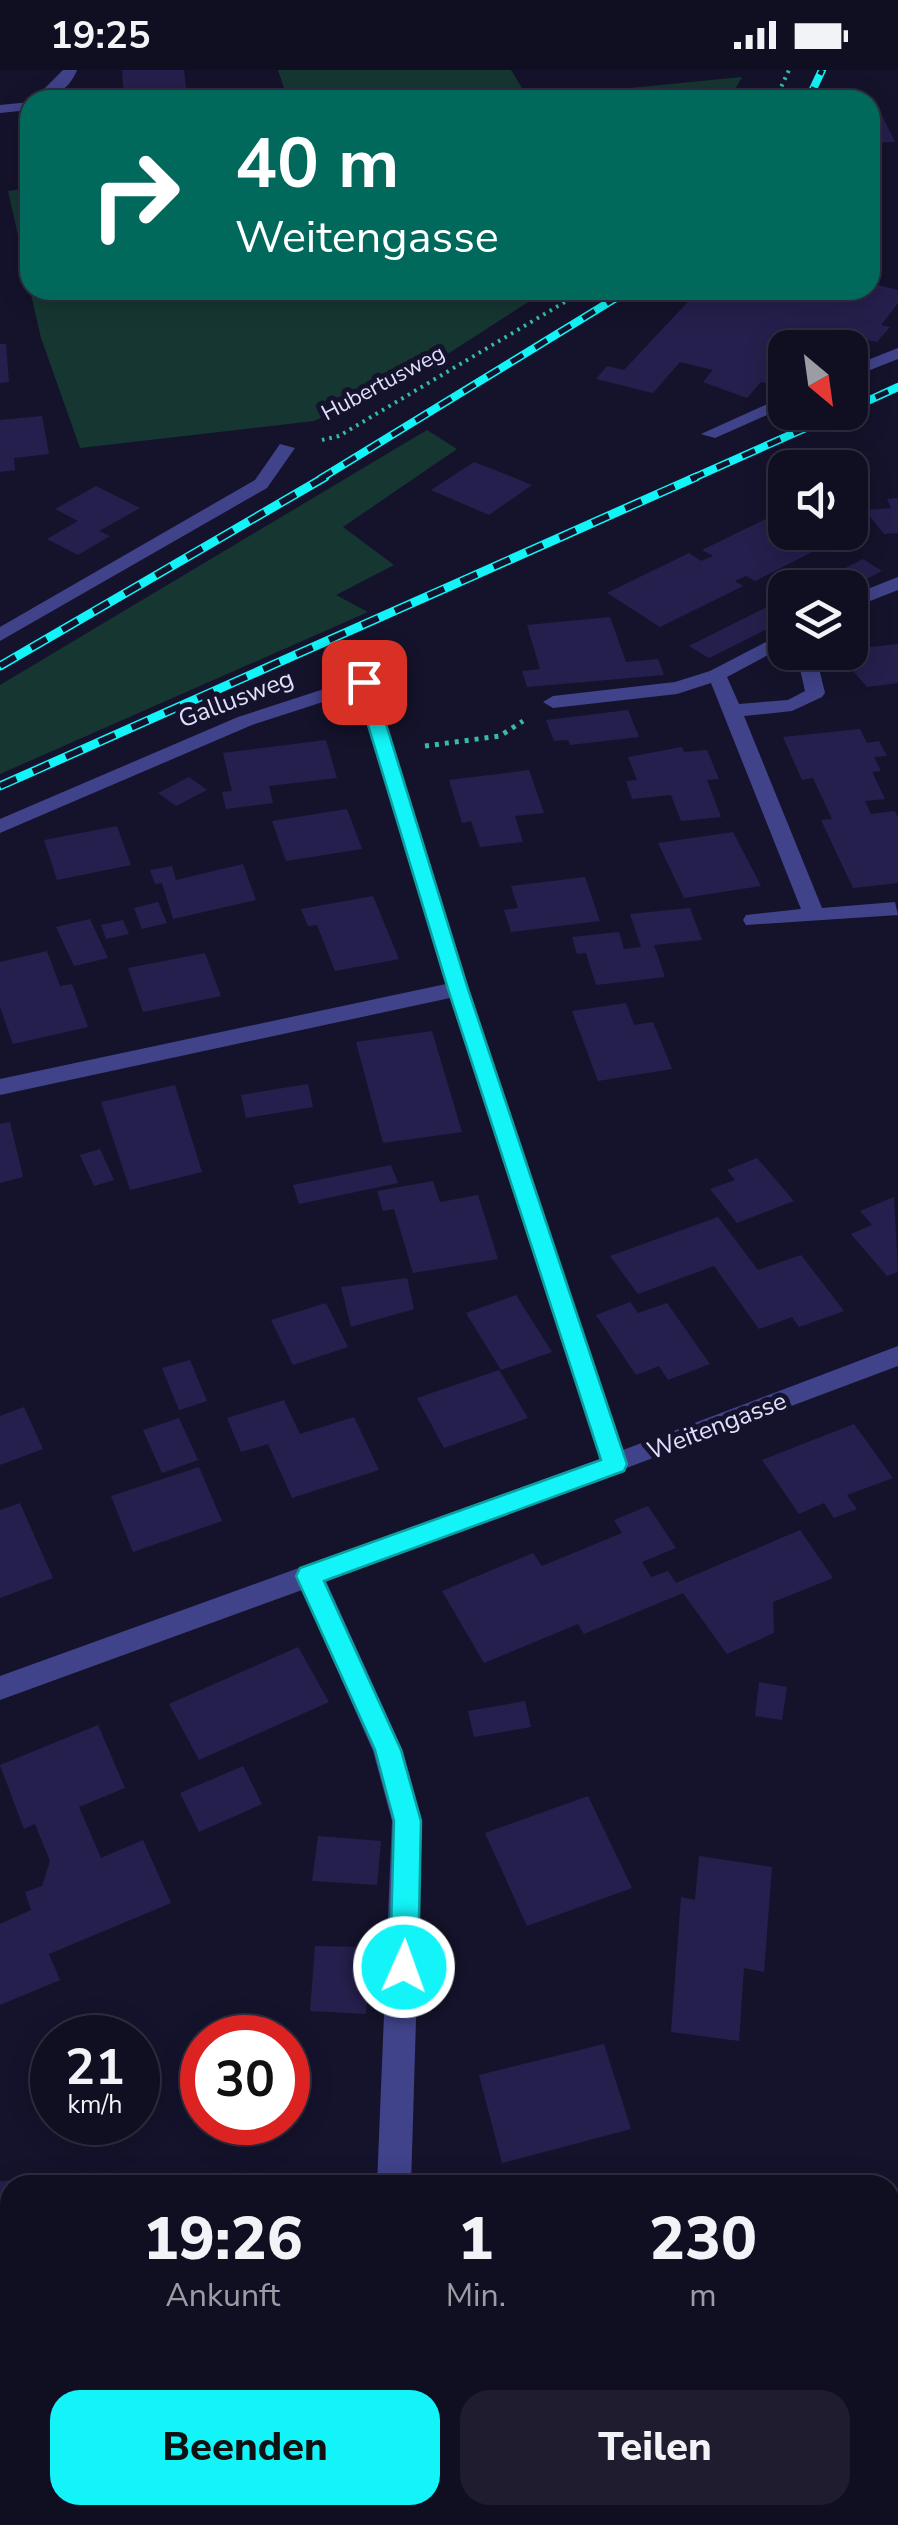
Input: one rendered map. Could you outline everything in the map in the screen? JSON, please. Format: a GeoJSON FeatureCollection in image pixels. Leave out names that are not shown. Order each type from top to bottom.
{"type":"FeatureCollection","features":[{"type":"Feature","properties":{"kind":"street"},"geometry":{"type":"LineString","coordinates":[[53,90],[68,78],[70,70]]}},
{"type":"Feature","properties":{"kind":"street"},"geometry":{"type":"LineString","coordinates":[[868,366],[898,353]]}},
{"type":"Feature","properties":{"kind":"street"},"geometry":{"type":"LineString","coordinates":[[709,434],[768,408]]}},
{"type":"Feature","properties":{"kind":"street"},"geometry":{"type":"LineString","coordinates":[[0,635],[261,484],[286,448]]}},
{"type":"Feature","properties":{"kind":"street"},"geometry":{"type":"LineString","coordinates":[[868,595],[898,584]]}},
{"type":"Feature","properties":{"kind":"street"},"geometry":{"type":"LineString","coordinates":[[553,702],[677,688],[717,675],[768,647]]}},
{"type":"Feature","properties":{"kind":"street"},"geometry":{"type":"LineString","coordinates":[[732,711],[792,706],[814,693],[809,670]]}},
{"type":"Feature","properties":{"kind":"street"},"geometry":{"type":"LineString","coordinates":[[717,675],[814,915]]}},
{"type":"Feature","properties":{"kind":"street","name":"Gallusweg"},"geometry":{"type":"LineString","coordinates":[[0,827],[245,721],[364,682],[458,989],[615,1464]]}},
{"type":"Feature","properties":{"kind":"street"},"geometry":{"type":"LineString","coordinates":[[754,920],[895,909]]}},
{"type":"Feature","properties":{"kind":"street"},"geometry":{"type":"LineString","coordinates":[[0,1088],[458,989]]}},
{"type":"Feature","properties":{"kind":"street","name":"Weitengasse"},"geometry":{"type":"LineString","coordinates":[[0,1688],[615,1464],[898,1356]]}},
{"type":"Feature","properties":{"kind":"street"},"geometry":{"type":"LineString","coordinates":[[309,1576],[388,1750],[408,1821],[394,2175]]}},
{"type":"Feature","properties":{"kind":"path","name":"Hubertusweg"},"geometry":{"type":"LineString","coordinates":[[286,448],[340,436],[568,300]]}},
{"type":"Feature","properties":{"kind":"path"},"geometry":{"type":"LineString","coordinates":[[386,751],[500,736],[553,702]]}},
{"type":"Feature","properties":{"kind":"green space"},"geometry":{"type":"Polygon","coordinates":[[[278,70],[511,70],[523,90],[285,90],[278,70]]]}},
{"type":"Feature","properties":{"kind":"green space"},"geometry":{"type":"Polygon","coordinates":[[[742,77],[735,90],[610,90],[742,77]]]}},
{"type":"Feature","properties":{"kind":"green space"},"geometry":{"type":"Polygon","coordinates":[[[20,189],[20,244],[8,191],[20,189]]]}},
{"type":"Feature","properties":{"kind":"green space"},"geometry":{"type":"Polygon","coordinates":[[[32,300],[531,300],[415,375],[314,421],[80,448],[41,338],[32,300]]]}},
{"type":"Feature","properties":{"kind":"green space"},"geometry":{"type":"Polygon","coordinates":[[[427,430],[457,449],[343,527],[394,565],[336,595],[368,612],[0,774],[0,685],[427,430]]]}},
{"type":"Feature","properties":{"kind":"building"},"geometry":{"type":"Polygon","coordinates":[[[122,70],[184,70],[186,90],[123,90],[122,70]]]}},
{"type":"Feature","properties":{"kind":"building"},"geometry":{"type":"Polygon","coordinates":[[[880,111],[895,142],[880,143],[880,111]]]}},
{"type":"Feature","properties":{"kind":"building"},"geometry":{"type":"Polygon","coordinates":[[[880,286],[898,290],[898,303],[881,325],[890,327],[877,342],[868,340],[868,330],[768,330],[768,384],[761,382],[747,398],[703,382],[713,370],[680,362],[653,393],[596,379],[607,366],[624,370],[690,300],[880,300],[880,286]]]}},
{"type":"Feature","properties":{"kind":"building"},"geometry":{"type":"Polygon","coordinates":[[[0,344],[6,344],[9,382],[0,383],[0,344]]]}},
{"type":"Feature","properties":{"kind":"building"},"geometry":{"type":"Polygon","coordinates":[[[42,416],[49,454],[14,458],[15,470],[0,472],[0,420],[42,416]]]}},
{"type":"Feature","properties":{"kind":"building"},"geometry":{"type":"Polygon","coordinates":[[[474,462],[532,485],[489,515],[431,490],[474,462]]]}},
{"type":"Feature","properties":{"kind":"building"},"geometry":{"type":"Polygon","coordinates":[[[96,486],[140,508],[99,531],[110,536],[78,555],[47,539],[78,521],[55,509],[96,486]]]}},
{"type":"Feature","properties":{"kind":"building"},"geometry":{"type":"Polygon","coordinates":[[[898,498],[898,533],[884,534],[868,514],[868,510],[891,508],[887,499],[898,498]]]}},
{"type":"Feature","properties":{"kind":"building"},"geometry":{"type":"Polygon","coordinates":[[[768,518],[768,550],[816,550],[777,570],[768,570],[768,574],[755,581],[746,576],[735,581],[743,586],[660,627],[607,593],[689,553],[701,561],[713,556],[702,550],[768,518]]]}},
{"type":"Feature","properties":{"kind":"building"},"geometry":{"type":"Polygon","coordinates":[[[863,559],[882,571],[868,578],[868,570],[841,570],[863,559]]]}},
{"type":"Feature","properties":{"kind":"building"},"geometry":{"type":"Polygon","coordinates":[[[768,606],[768,628],[709,658],[689,646],[768,606]]]}},
{"type":"Feature","properties":{"kind":"building"},"geometry":{"type":"Polygon","coordinates":[[[610,617],[626,662],[658,659],[664,675],[527,687],[522,671],[540,669],[527,625],[610,617]]]}},
{"type":"Feature","properties":{"kind":"building"},"geometry":{"type":"Polygon","coordinates":[[[898,644],[898,683],[867,687],[852,670],[868,670],[868,647],[898,644]]]}},
{"type":"Feature","properties":{"kind":"building"},"geometry":{"type":"Polygon","coordinates":[[[628,710],[639,737],[570,745],[568,740],[554,741],[546,720],[628,710]]]}},
{"type":"Feature","properties":{"kind":"building"},"geometry":{"type":"Polygon","coordinates":[[[860,729],[867,743],[879,741],[887,756],[874,757],[881,771],[872,772],[885,799],[865,801],[871,814],[895,811],[898,818],[898,883],[853,888],[821,820],[832,819],[813,778],[802,780],[783,737],[860,729]]]}},
{"type":"Feature","properties":{"kind":"building"},"geometry":{"type":"Polygon","coordinates":[[[326,740],[337,778],[269,786],[273,803],[226,809],[222,792],[232,791],[223,753],[326,740]]]}},
{"type":"Feature","properties":{"kind":"building"},"geometry":{"type":"Polygon","coordinates":[[[682,747],[684,752],[707,750],[719,779],[707,780],[721,817],[681,821],[671,795],[632,799],[626,781],[637,780],[628,757],[682,747]]]}},
{"type":"Feature","properties":{"kind":"building"},"geometry":{"type":"Polygon","coordinates":[[[529,770],[544,813],[515,816],[523,842],[480,847],[471,821],[462,823],[449,780],[529,770]]]}},
{"type":"Feature","properties":{"kind":"building"},"geometry":{"type":"Polygon","coordinates":[[[189,777],[207,790],[176,806],[158,793],[189,777]]]}},
{"type":"Feature","properties":{"kind":"building"},"geometry":{"type":"Polygon","coordinates":[[[347,809],[362,849],[286,861],[272,821],[347,809]]]}},
{"type":"Feature","properties":{"kind":"building"},"geometry":{"type":"Polygon","coordinates":[[[117,826],[131,865],[57,880],[44,840],[117,826]]]}},
{"type":"Feature","properties":{"kind":"building"},"geometry":{"type":"Polygon","coordinates":[[[733,832],[761,886],[684,898],[658,843],[733,832]]]}},
{"type":"Feature","properties":{"kind":"building"},"geometry":{"type":"Polygon","coordinates":[[[243,864],[256,900],[173,919],[162,883],[155,884],[150,870],[172,866],[176,880],[243,864]]]}},
{"type":"Feature","properties":{"kind":"building"},"geometry":{"type":"Polygon","coordinates":[[[585,877],[600,921],[511,932],[504,910],[518,908],[511,886],[585,877]]]}},
{"type":"Feature","properties":{"kind":"building"},"geometry":{"type":"Polygon","coordinates":[[[373,896],[399,959],[335,971],[317,925],[308,926],[301,909],[373,896]]]}},
{"type":"Feature","properties":{"kind":"building"},"geometry":{"type":"Polygon","coordinates":[[[158,902],[167,923],[142,929],[134,908],[158,902]]]}},
{"type":"Feature","properties":{"kind":"building"},"geometry":{"type":"Polygon","coordinates":[[[690,908],[702,940],[654,945],[665,977],[596,985],[586,953],[577,954],[572,937],[619,932],[624,949],[641,947],[630,914],[690,908]]]}},
{"type":"Feature","properties":{"kind":"building"},"geometry":{"type":"Polygon","coordinates":[[[90,919],[108,958],[74,966],[56,927],[90,919]]]}},
{"type":"Feature","properties":{"kind":"building"},"geometry":{"type":"Polygon","coordinates":[[[123,920],[129,934],[106,939],[101,925],[123,920]]]}},
{"type":"Feature","properties":{"kind":"building"},"geometry":{"type":"Polygon","coordinates":[[[47,951],[60,986],[72,984],[88,1027],[13,1044],[0,1007],[0,962],[47,951]]]}},
{"type":"Feature","properties":{"kind":"building"},"geometry":{"type":"Polygon","coordinates":[[[205,953],[221,996],[143,1012],[128,968],[205,953]]]}},
{"type":"Feature","properties":{"kind":"building"},"geometry":{"type":"Polygon","coordinates":[[[626,1003],[634,1025],[653,1022],[672,1069],[598,1081],[572,1011],[626,1003]]]}},
{"type":"Feature","properties":{"kind":"building"},"geometry":{"type":"Polygon","coordinates":[[[432,1031],[462,1132],[383,1143],[356,1042],[432,1031]]]}},
{"type":"Feature","properties":{"kind":"building"},"geometry":{"type":"Polygon","coordinates":[[[308,1084],[313,1107],[246,1118],[241,1095],[308,1084]]]}},
{"type":"Feature","properties":{"kind":"building"},"geometry":{"type":"Polygon","coordinates":[[[175,1085],[202,1172],[130,1190],[101,1102],[175,1085]]]}},
{"type":"Feature","properties":{"kind":"building"},"geometry":{"type":"Polygon","coordinates":[[[10,1122],[23,1177],[0,1183],[0,1124],[10,1122]]]}},
{"type":"Feature","properties":{"kind":"building"},"geometry":{"type":"Polygon","coordinates":[[[100,1149],[114,1180],[94,1186],[80,1155],[100,1149]]]}},
{"type":"Feature","properties":{"kind":"building"},"geometry":{"type":"Polygon","coordinates":[[[757,1158],[794,1201],[737,1223],[710,1189],[735,1180],[727,1170],[757,1158]]]}},
{"type":"Feature","properties":{"kind":"building"},"geometry":{"type":"Polygon","coordinates":[[[391,1165],[398,1183],[299,1204],[293,1185],[391,1165]]]}},
{"type":"Feature","properties":{"kind":"building"},"geometry":{"type":"Polygon","coordinates":[[[433,1181],[440,1202],[478,1195],[498,1259],[413,1273],[394,1209],[383,1211],[377,1191],[433,1181]]]}},
{"type":"Feature","properties":{"kind":"building"},"geometry":{"type":"Polygon","coordinates":[[[894,1197],[898,1272],[887,1276],[851,1234],[872,1225],[860,1211],[894,1197]]]}},
{"type":"Feature","properties":{"kind":"building"},"geometry":{"type":"Polygon","coordinates":[[[718,1217],[758,1270],[801,1255],[844,1311],[799,1327],[792,1317],[759,1329],[714,1266],[638,1294],[610,1256],[718,1217]]]}},
{"type":"Feature","properties":{"kind":"building"},"geometry":{"type":"Polygon","coordinates":[[[407,1278],[414,1309],[351,1327],[341,1287],[407,1278]]]}},
{"type":"Feature","properties":{"kind":"building"},"geometry":{"type":"Polygon","coordinates":[[[516,1295],[552,1352],[501,1370],[466,1313],[516,1295]]]}},
{"type":"Feature","properties":{"kind":"building"},"geometry":{"type":"Polygon","coordinates":[[[630,1302],[638,1313],[667,1303],[710,1364],[668,1380],[659,1366],[636,1375],[596,1315],[630,1302]]]}},
{"type":"Feature","properties":{"kind":"building"},"geometry":{"type":"Polygon","coordinates":[[[326,1303],[348,1347],[293,1365],[271,1320],[326,1303]]]}},
{"type":"Feature","properties":{"kind":"building"},"geometry":{"type":"Polygon","coordinates":[[[190,1360],[207,1401],[179,1410],[162,1368],[190,1360]]]}},
{"type":"Feature","properties":{"kind":"building"},"geometry":{"type":"Polygon","coordinates":[[[499,1370],[528,1418],[444,1448],[417,1398],[499,1370]]]}},
{"type":"Feature","properties":{"kind":"building"},"geometry":{"type":"Polygon","coordinates":[[[284,1400],[300,1434],[354,1417],[379,1470],[292,1498],[268,1444],[241,1452],[227,1418],[284,1400]]]}},
{"type":"Feature","properties":{"kind":"building"},"geometry":{"type":"Polygon","coordinates":[[[24,1407],[43,1449],[0,1465],[0,1416],[24,1407]]]}},
{"type":"Feature","properties":{"kind":"building"},"geometry":{"type":"Polygon","coordinates":[[[179,1418],[198,1460],[162,1473],[143,1430],[179,1418]]]}},
{"type":"Feature","properties":{"kind":"building"},"geometry":{"type":"Polygon","coordinates":[[[854,1424],[893,1478],[847,1495],[857,1509],[834,1518],[824,1503],[799,1514],[762,1460],[854,1424]]]}},
{"type":"Feature","properties":{"kind":"building"},"geometry":{"type":"Polygon","coordinates":[[[199,1467],[222,1521],[133,1552],[111,1496],[199,1467]]]}},
{"type":"Feature","properties":{"kind":"building"},"geometry":{"type":"Polygon","coordinates":[[[20,1503],[53,1578],[0,1598],[0,1510],[20,1503]]]}},
{"type":"Feature","properties":{"kind":"building"},"geometry":{"type":"Polygon","coordinates":[[[648,1506],[676,1548],[642,1562],[651,1577],[668,1571],[676,1583],[800,1530],[833,1578],[773,1602],[774,1633],[727,1654],[683,1593],[584,1634],[578,1624],[484,1663],[442,1591],[533,1553],[542,1566],[622,1533],[614,1520],[648,1506]]]}},
{"type":"Feature","properties":{"kind":"building"},"geometry":{"type":"Polygon","coordinates":[[[298,1647],[329,1702],[199,1760],[169,1704],[298,1647]]]}},
{"type":"Feature","properties":{"kind":"building"},"geometry":{"type":"Polygon","coordinates":[[[759,1682],[787,1687],[782,1720],[755,1716],[759,1682]]]}},
{"type":"Feature","properties":{"kind":"building"},"geometry":{"type":"Polygon","coordinates":[[[525,1701],[531,1727],[474,1737],[468,1711],[525,1701]]]}},
{"type":"Feature","properties":{"kind":"building"},"geometry":{"type":"Polygon","coordinates":[[[98,1725],[125,1788],[79,1807],[101,1858],[143,1840],[171,1903],[49,1954],[60,1980],[0,2005],[0,1924],[31,1910],[25,1892],[42,1886],[50,1861],[35,1824],[24,1829],[0,1765],[98,1725]]]}},
{"type":"Feature","properties":{"kind":"building"},"geometry":{"type":"Polygon","coordinates":[[[243,1766],[262,1804],[199,1832],[180,1793],[243,1766]]]}},
{"type":"Feature","properties":{"kind":"building"},"geometry":{"type":"Polygon","coordinates":[[[588,1796],[632,1888],[527,1926],[485,1833],[588,1796]]]}},
{"type":"Feature","properties":{"kind":"building"},"geometry":{"type":"Polygon","coordinates":[[[318,1836],[381,1841],[377,1885],[312,1881],[318,1836]]]}},
{"type":"Feature","properties":{"kind":"building"},"geometry":{"type":"Polygon","coordinates":[[[699,1856],[772,1867],[764,1972],[744,1968],[739,2041],[671,2032],[681,1897],[695,1900],[699,1856]]]}},
{"type":"Feature","properties":{"kind":"building"},"geometry":{"type":"Polygon","coordinates":[[[315,1946],[370,1947],[366,2014],[310,2011],[315,1946]]]}},
{"type":"Feature","properties":{"kind":"building"},"geometry":{"type":"Polygon","coordinates":[[[604,2044],[631,2129],[502,2163],[479,2075],[604,2044]]]}},
{"type":"Feature","properties":{"kind":"railway"},"geometry":{"type":"LineString","coordinates":[[813,90],[822,70]]}},
{"type":"Feature","properties":{"kind":"railway"},"geometry":{"type":"LineString","coordinates":[[320,479],[613,300]]}},
{"type":"Feature","properties":{"kind":"railway"},"geometry":{"type":"LineString","coordinates":[[868,401],[898,387]]}},
{"type":"Feature","properties":{"kind":"railway"},"geometry":{"type":"LineString","coordinates":[[691,479],[801,430]]}},
{"type":"Feature","properties":{"kind":"railway"},"geometry":{"type":"LineString","coordinates":[[0,666],[325,477]]}},
{"type":"Feature","properties":{"kind":"railway"},"geometry":{"type":"LineString","coordinates":[[0,786],[696,477]]}},
{"type":"Feature","properties":{"kind":"route"},"geometry":{"type":"LineString","coordinates":[[364,682],[458,989],[615,1464],[309,1576],[388,1750],[408,1821],[404,1967]]}}]}
